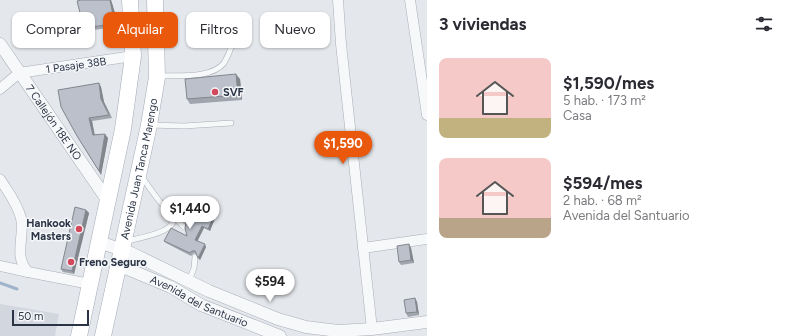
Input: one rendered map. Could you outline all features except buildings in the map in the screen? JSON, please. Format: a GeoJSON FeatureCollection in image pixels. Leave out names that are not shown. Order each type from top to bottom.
{"type":"FeatureCollection","features":[{"type":"Feature","properties":{"kind":"main road"},"geometry":{"type":"LineString","coordinates":[[79,336],[123,129],[133,56],[130,0]]}},
{"type":"Feature","properties":{"kind":"main road","name":"Avenida Juan Tanca Marengo"},"geometry":{"type":"LineString","coordinates":[[103,336],[139,174],[157,77],[155,0]]}},
{"type":"Feature","properties":{"kind":"street"},"geometry":{"type":"LineString","coordinates":[[338,0],[341,44],[372,329]]}},
{"type":"Feature","properties":{"kind":"street"},"geometry":{"type":"LineString","coordinates":[[410,0],[426,97],[427,115]]}},
{"type":"Feature","properties":{"kind":"street","name":"7 Callejón 18E NO"},"geometry":{"type":"LineString","coordinates":[[0,44],[108,201]]}},
{"type":"Feature","properties":{"kind":"street","name":"1 Pasaje 38B"},"geometry":{"type":"LineString","coordinates":[[19,73],[133,56]]}},
{"type":"Feature","properties":{"kind":"street"},"geometry":{"type":"LineString","coordinates":[[0,89],[19,73]]}},
{"type":"Feature","properties":{"kind":"street"},"geometry":{"type":"LineString","coordinates":[[0,179],[18,206],[21,220],[20,259],[22,266],[28,272]]}},
{"type":"Feature","properties":{"kind":"street"},"geometry":{"type":"LineString","coordinates":[[363,248],[427,239]]}},
{"type":"Feature","properties":{"kind":"street","name":"Avenida del Santuario"},"geometry":{"type":"LineString","coordinates":[[99,242],[123,245],[209,291],[278,319],[306,327],[338,331],[372,329],[427,322]]}},
{"type":"Feature","properties":{"kind":"street","name":"Avenida del Santuario"},"geometry":{"type":"LineString","coordinates":[[118,265],[171,287],[201,305],[280,336]]}},
{"type":"Feature","properties":{"kind":"street"},"geometry":{"type":"LineString","coordinates":[[0,266],[90,284]]}},
{"type":"Feature","properties":{"kind":"lane"},"geometry":{"type":"LineString","coordinates":[[157,77],[204,74],[214,70],[224,62],[231,48]]}},
{"type":"Feature","properties":{"kind":"lane"},"geometry":{"type":"LineString","coordinates":[[149,125],[184,126],[231,123]]}},
{"type":"Feature","properties":{"kind":"lane"},"geometry":{"type":"LineString","coordinates":[[139,174],[161,204],[171,211],[174,217],[184,227]]}},
{"type":"Feature","properties":{"kind":"lane"},"geometry":{"type":"LineString","coordinates":[[123,245],[170,227],[174,217]]}},
{"type":"Feature","properties":{"kind":"lane"},"geometry":{"type":"LineString","coordinates":[[189,281],[194,268],[195,258]]}},
{"type":"Feature","properties":{"kind":"shaded area"},"geometry":{"type":"Polygon","coordinates":[[[0,304],[59,314],[55,336],[0,336],[0,304]]]}},
{"type":"Feature","properties":{"kind":"waterway"},"geometry":{"type":"LineString","coordinates":[[0,283],[17,289]]}},
{"type":"Feature","properties":{"kind":"place","name":"SVF"},"geometry":{"type":"Point","coordinates":[215,92]}},
{"type":"Feature","properties":{"kind":"place","name":"Hankook Masters"},"geometry":{"type":"Point","coordinates":[79,229]}},
{"type":"Feature","properties":{"kind":"place","name":"Freno Seguro"},"geometry":{"type":"Point","coordinates":[71,262]}}]}
